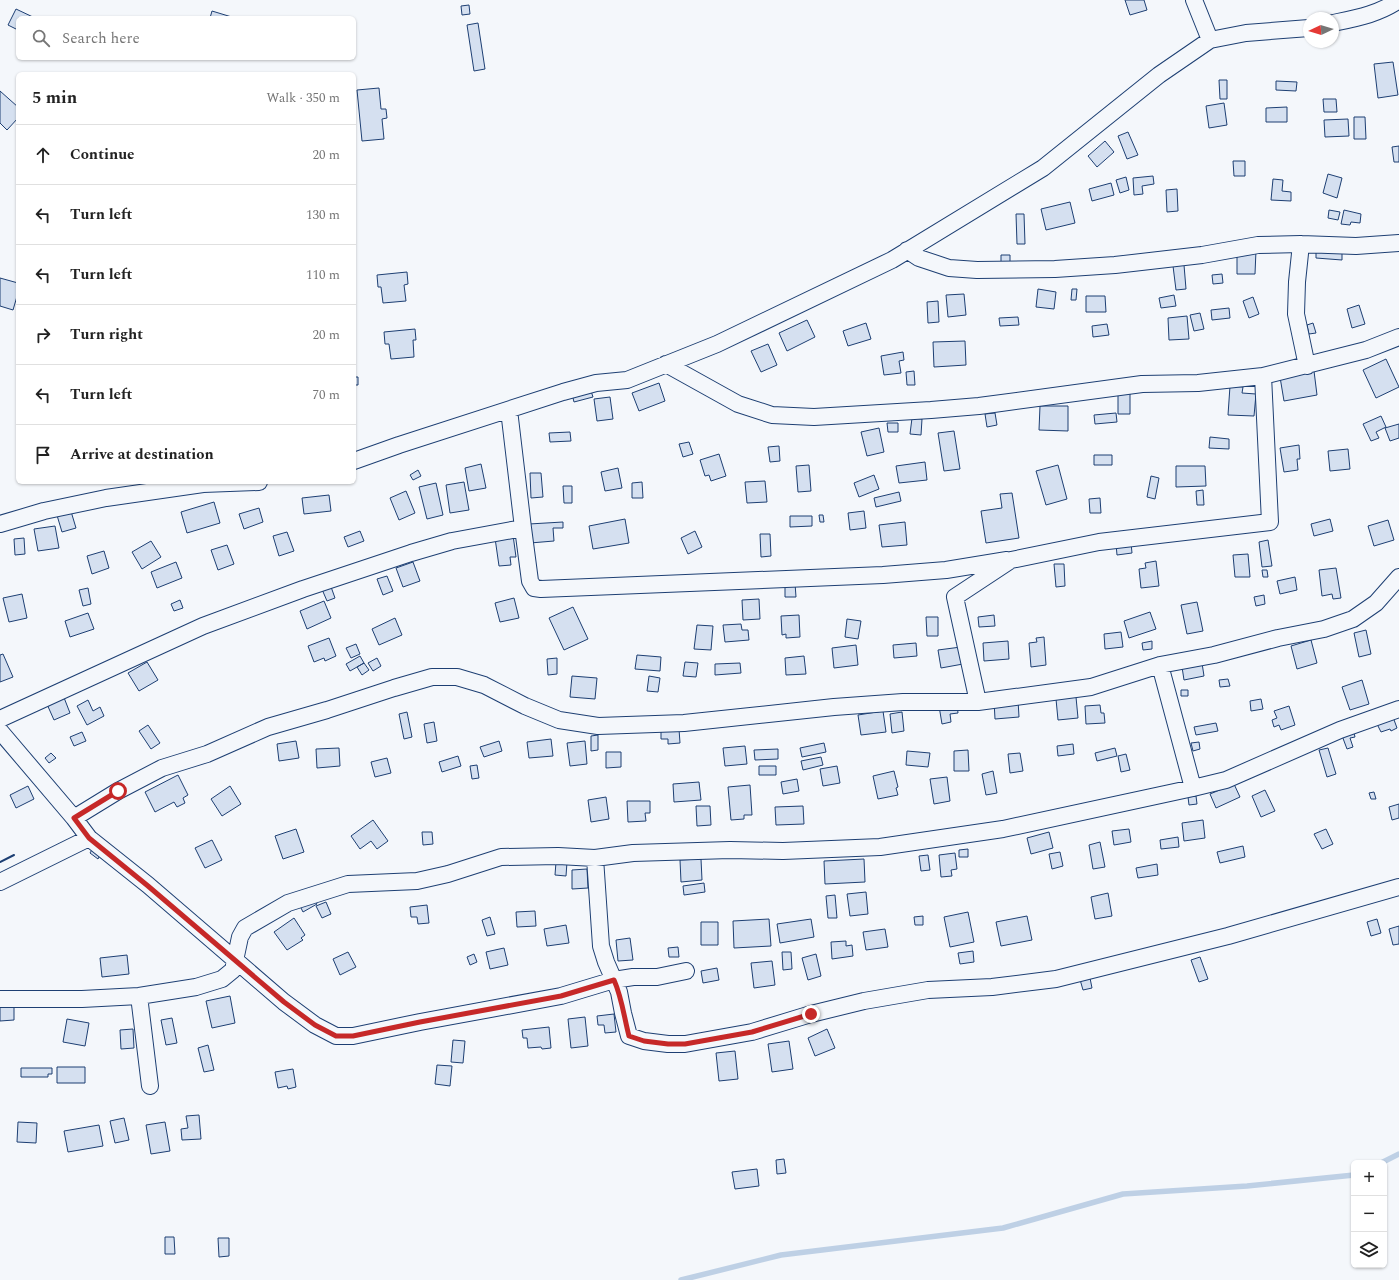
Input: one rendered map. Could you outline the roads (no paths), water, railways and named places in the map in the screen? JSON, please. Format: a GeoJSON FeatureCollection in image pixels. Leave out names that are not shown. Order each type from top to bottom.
{"type":"FeatureCollection","features":[{"type":"Feature","properties":{"kind":"street"},"geometry":{"type":"LineString","coordinates":[[1194,0],[1210,40]]}},
{"type":"Feature","properties":{"kind":"street"},"geometry":{"type":"LineString","coordinates":[[1339,22],[1363,17],[1387,8],[1399,0]]}},
{"type":"Feature","properties":{"kind":"street"},"geometry":{"type":"LineString","coordinates":[[356,460],[563,392],[596,383],[627,380],[724,341],[885,263],[1043,168],[1159,75],[1210,40],[1246,33],[1303,28]]}},
{"type":"Feature","properties":{"kind":"street"},"geometry":{"type":"LineString","coordinates":[[907,250],[919,258],[949,268],[985,270],[1055,269],[1115,265],[1195,256],[1258,245],[1301,244],[1356,246],[1399,243]]}},
{"type":"Feature","properties":{"kind":"street"},"geometry":{"type":"LineString","coordinates":[[1301,244],[1297,282],[1296,314],[1307,366]]}},
{"type":"Feature","properties":{"kind":"street"},"geometry":{"type":"LineString","coordinates":[[666,364],[738,404],[772,415],[814,417],[938,410],[979,406],[1142,384],[1198,383],[1263,376],[1366,350],[1399,337]]}},
{"type":"Feature","properties":{"kind":"street"},"geometry":{"type":"LineString","coordinates":[[509,410],[530,581],[534,588],[541,589],[884,575],[946,570],[1011,560],[1099,542],[1270,522],[1263,376]]}},
{"type":"Feature","properties":{"kind":"street"},"geometry":{"type":"LineString","coordinates":[[0,524],[44,510],[106,498],[203,484]]}},
{"type":"Feature","properties":{"kind":"street"},"geometry":{"type":"LineString","coordinates":[[0,719],[203,626],[296,592],[445,543],[523,528]]}},
{"type":"Feature","properties":{"kind":"street"},"geometry":{"type":"LineString","coordinates":[[978,702],[955,597],[1011,560]]}},
{"type":"Feature","properties":{"kind":"street"},"geometry":{"type":"LineString","coordinates":[[74,818],[118,791],[162,768],[207,754],[268,727],[432,677],[457,677],[484,685],[525,706],[558,720],[598,726],[684,723],[834,707],[904,702],[978,702],[1091,687],[1160,665],[1214,655],[1278,638],[1324,629],[1354,619],[1376,603],[1399,577]]}},
{"type":"Feature","properties":{"kind":"street"},"geometry":{"type":"LineString","coordinates":[[1160,665],[1193,788]]}},
{"type":"Feature","properties":{"kind":"street"},"geometry":{"type":"LineString","coordinates":[[0,999],[82,999],[139,996],[196,987],[222,979],[233,970],[240,937],[245,928],[288,903],[348,884],[417,881],[448,874],[501,857],[544,856],[595,858],[633,853],[730,850],[783,851],[880,847],[1003,830],[1226,780],[1340,730],[1399,710]]}},
{"type":"Feature","properties":{"kind":"street"},"geometry":{"type":"LineString","coordinates":[[0,731],[74,818],[89,838],[301,1015],[336,1036],[353,1036],[561,996],[614,980],[633,977],[658,977],[686,971]]}},
{"type":"Feature","properties":{"kind":"street"},"geometry":{"type":"LineString","coordinates":[[0,882],[89,838]]}},
{"type":"Feature","properties":{"kind":"street"},"geometry":{"type":"LineString","coordinates":[[595,858],[601,946],[619,992],[629,1036],[644,1041],[668,1044],[685,1044],[752,1032],[811,1014],[864,1001],[928,990],[992,987],[1056,979],[1228,936],[1399,887]]}},
{"type":"Feature","properties":{"kind":"street"},"geometry":{"type":"LineString","coordinates":[[139,996],[150,1086]]}},
{"type":"Feature","properties":{"kind":"waterway"},"geometry":{"type":"LineString","coordinates":[[1387,1160],[1399,1154]]}},
{"type":"Feature","properties":{"kind":"waterway"},"geometry":{"type":"LineString","coordinates":[[681,1280],[781,1255],[1003,1228],[1123,1194],[1247,1186],[1351,1175]]}}]}
